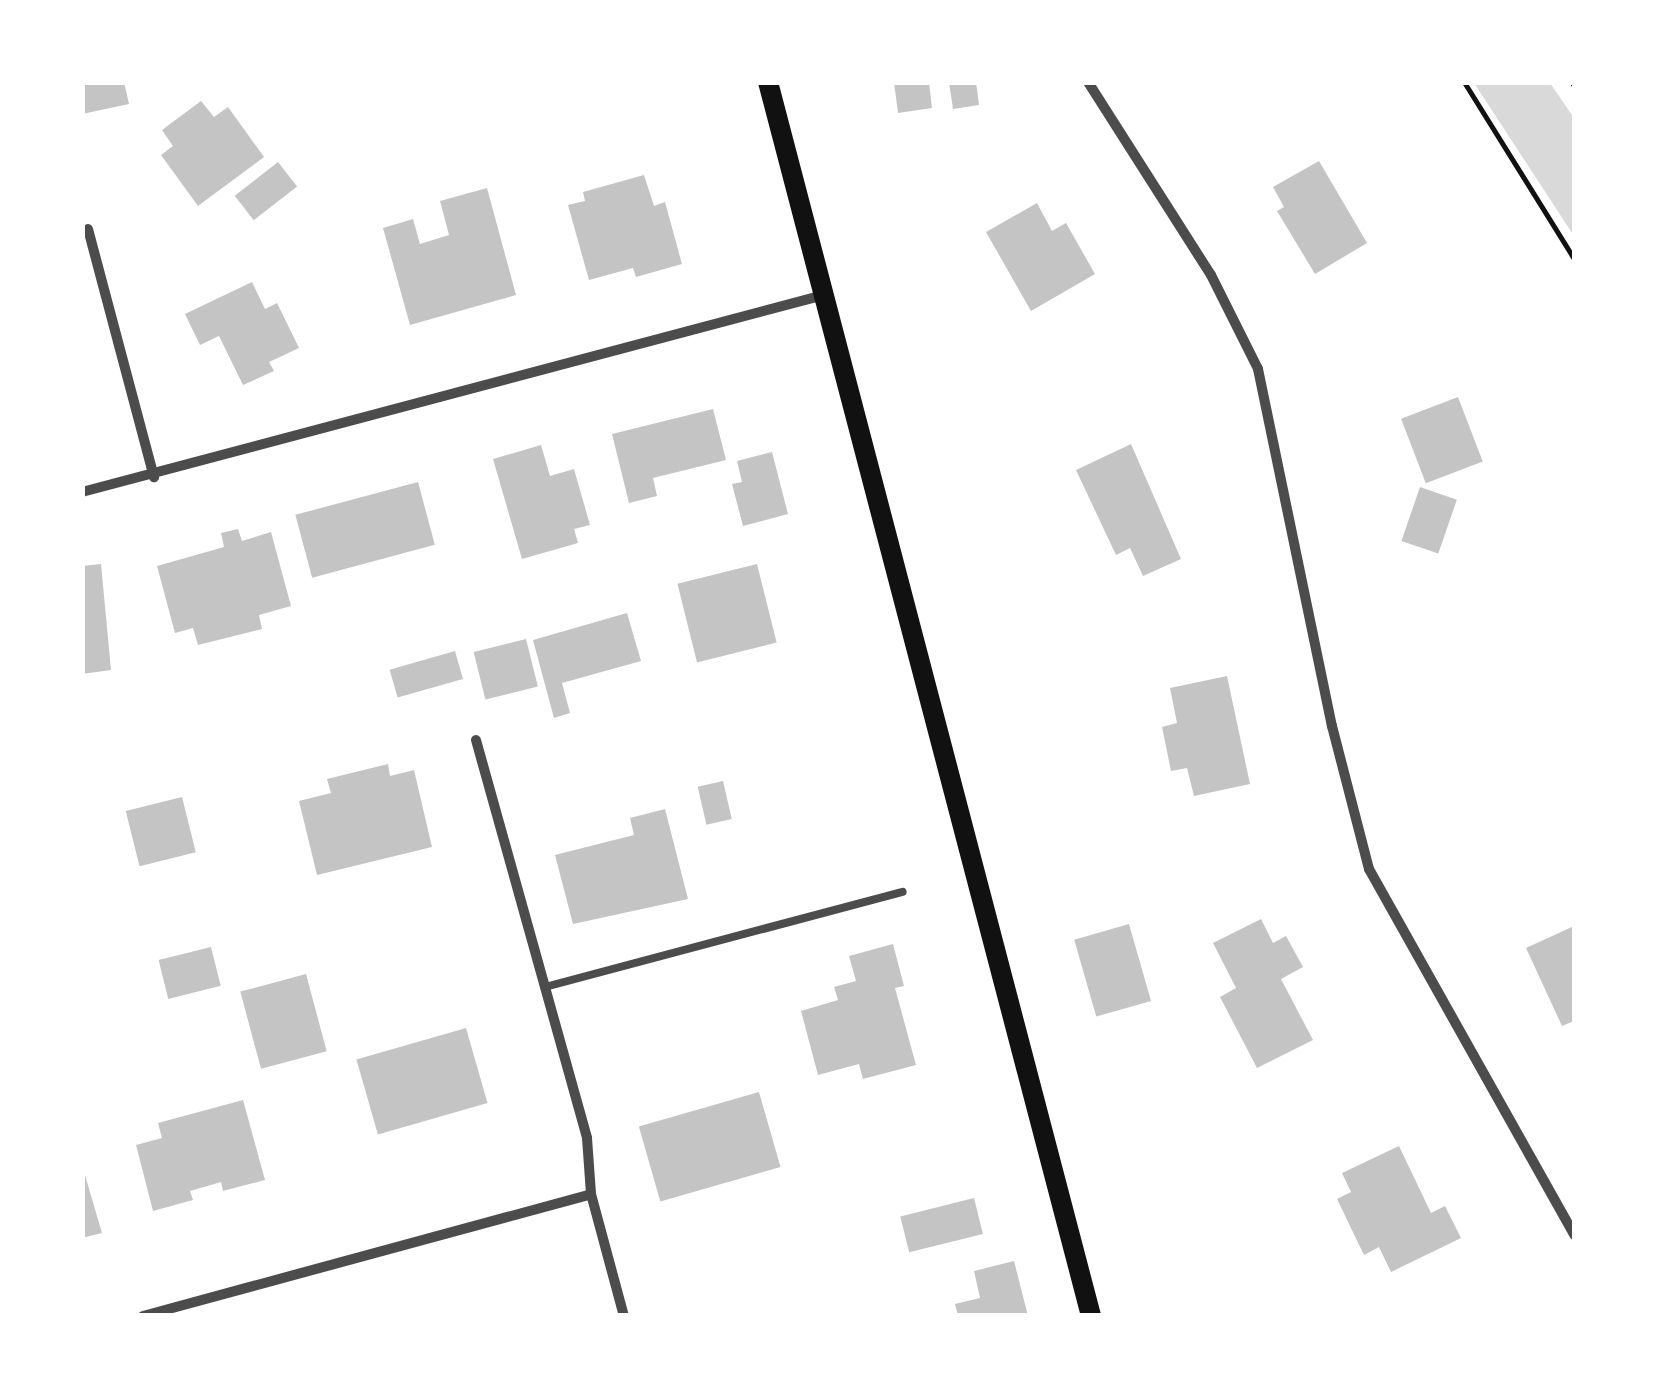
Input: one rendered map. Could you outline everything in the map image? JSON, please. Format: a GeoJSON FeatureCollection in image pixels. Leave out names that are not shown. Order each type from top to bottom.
{"type":"FeatureCollection","features":[{"type":"Feature","properties":{"kind":"main road"},"geometry":{"type":"LineString","coordinates":[[768,82],[1091,1316]]}},
{"type":"Feature","properties":{"kind":"street"},"geometry":{"type":"LineString","coordinates":[[1088,82],[1211,275],[1258,369],[1332,726],[1369,868],[1574,1235]]}},
{"type":"Feature","properties":{"kind":"street"},"geometry":{"type":"LineString","coordinates":[[88,229],[154,477]]}},
{"type":"Feature","properties":{"kind":"street"},"geometry":{"type":"LineString","coordinates":[[82,492],[154,477],[824,295]]}},
{"type":"Feature","properties":{"kind":"street"},"geometry":{"type":"LineString","coordinates":[[476,740],[587,1138],[592,1194],[624,1316]]}},
{"type":"Feature","properties":{"kind":"street"},"geometry":{"type":"LineString","coordinates":[[143,1316],[592,1194]]}},
{"type":"Feature","properties":{"kind":"lane"},"geometry":{"type":"LineString","coordinates":[[545,987],[903,892]]}},
{"type":"Feature","properties":{"kind":"path"},"geometry":{"type":"LineString","coordinates":[[1464,82],[1574,260]]}},
{"type":"Feature","properties":{"kind":"shaded area"},"geometry":{"type":"Polygon","coordinates":[[[1474,83],[1550,83],[1574,118],[1574,236],[1474,83]]]}},
{"type":"Feature","properties":{"kind":"building"},"geometry":{"type":"Polygon","coordinates":[[[82,82],[124,82],[129,104],[82,114],[82,82]]]}},
{"type":"Feature","properties":{"kind":"building"},"geometry":{"type":"Polygon","coordinates":[[[894,82],[929,82],[932,108],[898,113],[894,82]]]}},
{"type":"Feature","properties":{"kind":"building"},"geometry":{"type":"Polygon","coordinates":[[[949,82],[976,82],[979,105],[953,109],[949,82]]]}},
{"type":"Feature","properties":{"kind":"building"},"geometry":{"type":"Polygon","coordinates":[[[201,101],[214,117],[228,107],[264,157],[198,206],[161,155],[173,146],[162,130],[201,101]]]}},
{"type":"Feature","properties":{"kind":"building"},"geometry":{"type":"Polygon","coordinates":[[[1319,161],[1367,243],[1315,274],[1277,211],[1284,207],[1273,187],[1319,161]]]}},
{"type":"Feature","properties":{"kind":"building"},"geometry":{"type":"Polygon","coordinates":[[[278,162],[297,186],[254,220],[235,196],[278,162]]]}},
{"type":"Feature","properties":{"kind":"building"},"geometry":{"type":"Polygon","coordinates":[[[644,175],[654,206],[665,202],[682,264],[636,277],[633,268],[589,280],[568,205],[585,201],[583,192],[644,175]]]}},
{"type":"Feature","properties":{"kind":"building"},"geometry":{"type":"Polygon","coordinates":[[[487,188],[516,295],[410,325],[383,228],[413,219],[420,244],[449,235],[440,201],[487,188]]]}},
{"type":"Feature","properties":{"kind":"building"},"geometry":{"type":"Polygon","coordinates":[[[1037,203],[1052,231],[1066,223],[1095,274],[1031,311],[986,232],[1037,203]]]}},
{"type":"Feature","properties":{"kind":"building"},"geometry":{"type":"Polygon","coordinates":[[[252,282],[265,309],[277,303],[299,348],[269,362],[274,371],[243,385],[219,336],[200,345],[185,314],[252,282]]]}},
{"type":"Feature","properties":{"kind":"building"},"geometry":{"type":"Polygon","coordinates":[[[1458,397],[1483,461],[1426,483],[1401,419],[1458,397]]]}},
{"type":"Feature","properties":{"kind":"building"},"geometry":{"type":"Polygon","coordinates":[[[713,409],[726,460],[653,478],[657,496],[629,503],[612,434],[713,409]]]}},
{"type":"Feature","properties":{"kind":"building"},"geometry":{"type":"Polygon","coordinates":[[[1131,444],[1181,559],[1143,576],[1130,548],[1116,555],[1076,470],[1131,444]]]}},
{"type":"Feature","properties":{"kind":"building"},"geometry":{"type":"Polygon","coordinates":[[[541,445],[550,476],[574,469],[590,525],[574,529],[578,543],[522,559],[493,459],[541,445]]]}},
{"type":"Feature","properties":{"kind":"building"},"geometry":{"type":"Polygon","coordinates":[[[772,452],[788,514],[743,526],[732,484],[742,482],[737,461],[772,452]]]}},
{"type":"Feature","properties":{"kind":"building"},"geometry":{"type":"Polygon","coordinates":[[[418,482],[435,545],[312,578],[295,515],[418,482]]]}},
{"type":"Feature","properties":{"kind":"building"},"geometry":{"type":"Polygon","coordinates":[[[1420,487],[1457,500],[1438,554],[1401,541],[1420,487]]]}},
{"type":"Feature","properties":{"kind":"building"},"geometry":{"type":"Polygon","coordinates":[[[238,529],[242,541],[271,532],[291,606],[259,615],[262,629],[198,645],[193,628],[175,633],[157,566],[224,547],[221,533],[238,529]]]}},
{"type":"Feature","properties":{"kind":"building"},"geometry":{"type":"Polygon","coordinates":[[[101,564],[111,670],[82,674],[82,566],[101,564]]]}},
{"type":"Feature","properties":{"kind":"building"},"geometry":{"type":"Polygon","coordinates":[[[757,564],[777,643],[697,662],[677,584],[757,564]]]}},
{"type":"Feature","properties":{"kind":"building"},"geometry":{"type":"Polygon","coordinates":[[[627,613],[641,661],[562,683],[570,713],[554,718],[533,640],[627,613]]]}},
{"type":"Feature","properties":{"kind":"building"},"geometry":{"type":"Polygon","coordinates":[[[526,639],[538,687],[485,700],[474,652],[526,639]]]}},
{"type":"Feature","properties":{"kind":"building"},"geometry":{"type":"Polygon","coordinates":[[[455,651],[463,679],[398,698],[390,670],[455,651]]]}},
{"type":"Feature","properties":{"kind":"building"},"geometry":{"type":"Polygon","coordinates":[[[1227,676],[1250,784],[1194,796],[1187,768],[1171,771],[1162,727],[1177,723],[1170,688],[1227,676]]]}},
{"type":"Feature","properties":{"kind":"building"},"geometry":{"type":"Polygon","coordinates":[[[388,764],[390,776],[414,770],[432,847],[317,875],[299,801],[331,793],[327,779],[388,764]]]}},
{"type":"Feature","properties":{"kind":"building"},"geometry":{"type":"Polygon","coordinates":[[[723,781],[732,819],[706,825],[698,787],[723,781]]]}},
{"type":"Feature","properties":{"kind":"building"},"geometry":{"type":"Polygon","coordinates":[[[182,797],[196,852],[140,866],[126,811],[182,797]]]}},
{"type":"Feature","properties":{"kind":"building"},"geometry":{"type":"Polygon","coordinates":[[[665,809],[688,899],[573,924],[555,855],[634,835],[630,818],[665,809]]]}},
{"type":"Feature","properties":{"kind":"building"},"geometry":{"type":"Polygon","coordinates":[[[1261,919],[1273,943],[1286,936],[1303,967],[1281,979],[1313,1040],[1257,1068],[1220,997],[1236,988],[1213,943],[1261,919]]]}},
{"type":"Feature","properties":{"kind":"building"},"geometry":{"type":"Polygon","coordinates":[[[1129,924],[1151,1001],[1096,1017],[1074,940],[1129,924]]]}},
{"type":"Feature","properties":{"kind":"building"},"geometry":{"type":"Polygon","coordinates":[[[1574,926],[1574,1021],[1562,1026],[1526,948],[1574,926]]]}},
{"type":"Feature","properties":{"kind":"building"},"geometry":{"type":"Polygon","coordinates":[[[893,944],[904,986],[895,988],[916,1065],[863,1079],[859,1064],[818,1075],[801,1011],[838,1000],[834,987],[856,981],[849,956],[893,944]]]}},
{"type":"Feature","properties":{"kind":"building"},"geometry":{"type":"Polygon","coordinates":[[[211,947],[221,986],[168,999],[159,960],[211,947]]]}},
{"type":"Feature","properties":{"kind":"building"},"geometry":{"type":"Polygon","coordinates":[[[306,974],[327,1051],[261,1069],[240,992],[306,974]]]}},
{"type":"Feature","properties":{"kind":"building"},"geometry":{"type":"Polygon","coordinates":[[[466,1028],[487,1103],[378,1134],[356,1059],[466,1028]]]}},
{"type":"Feature","properties":{"kind":"building"},"geometry":{"type":"Polygon","coordinates":[[[759,1092],[780,1167],[660,1201],[639,1126],[759,1092]]]}},
{"type":"Feature","properties":{"kind":"building"},"geometry":{"type":"Polygon","coordinates":[[[243,1100],[265,1180],[223,1191],[221,1182],[190,1191],[193,1200],[153,1211],[136,1145],[162,1138],[158,1123],[243,1100]]]}},
{"type":"Feature","properties":{"kind":"building"},"geometry":{"type":"Polygon","coordinates":[[[1399,1146],[1431,1213],[1445,1206],[1461,1238],[1391,1272],[1379,1247],[1364,1255],[1337,1199],[1351,1192],[1342,1173],[1399,1146]]]}},
{"type":"Feature","properties":{"kind":"building"},"geometry":{"type":"Polygon","coordinates":[[[82,1165],[102,1233],[82,1238],[82,1165]]]}},
{"type":"Feature","properties":{"kind":"building"},"geometry":{"type":"Polygon","coordinates":[[[974,1198],[983,1234],[909,1252],[900,1216],[974,1198]]]}},
{"type":"Feature","properties":{"kind":"building"},"geometry":{"type":"Polygon","coordinates":[[[1014,1261],[1028,1316],[958,1316],[955,1304],[980,1298],[974,1271],[1014,1261]]]}}]}
